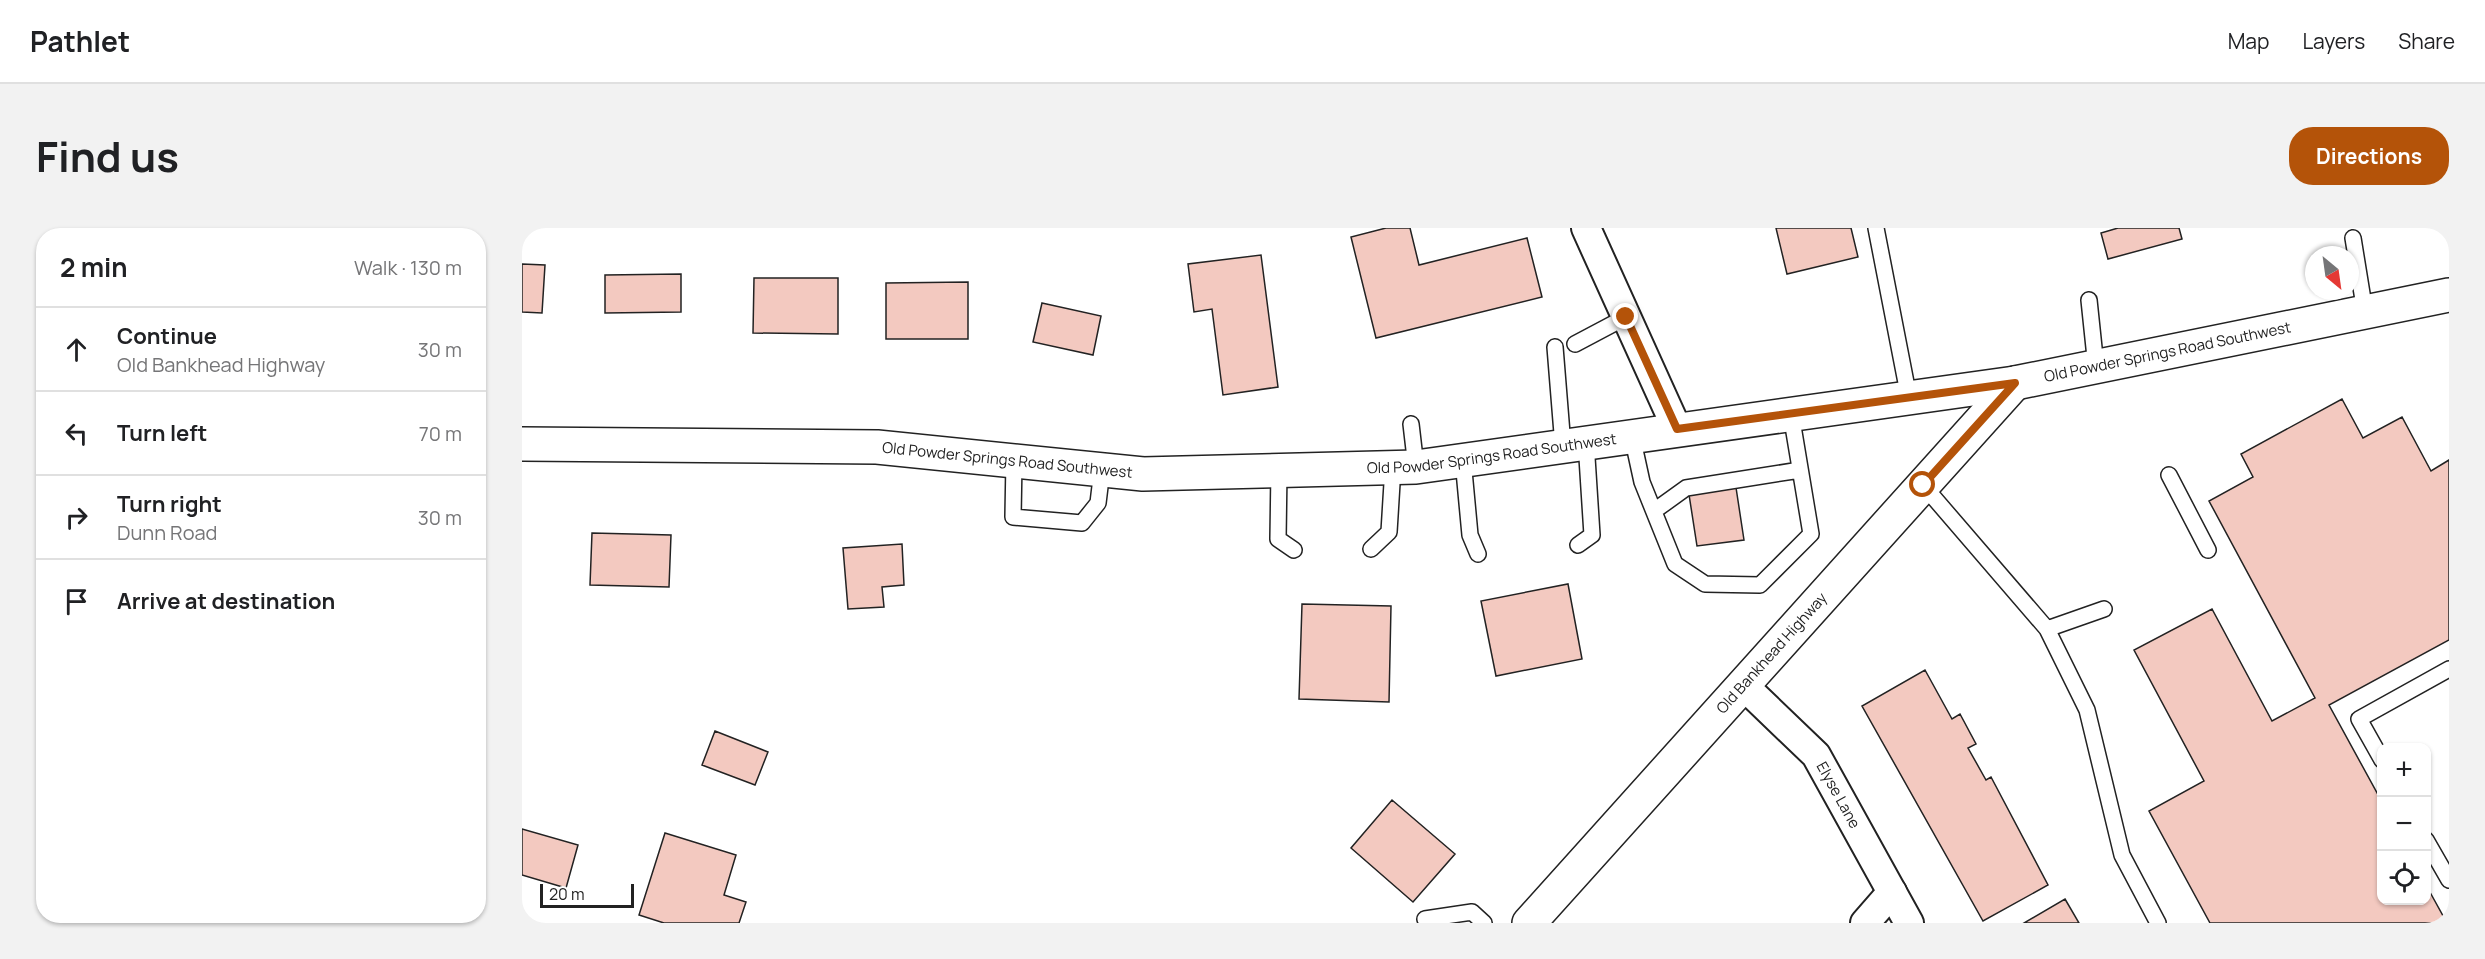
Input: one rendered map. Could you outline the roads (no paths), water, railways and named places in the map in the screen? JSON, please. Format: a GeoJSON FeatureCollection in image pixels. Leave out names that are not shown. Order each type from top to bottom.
{"type":"FeatureCollection","features":[{"type":"Feature","properties":{"kind":"street"},"geometry":{"type":"LineString","coordinates":[[1586,228],[1677,429]]}},
{"type":"Feature","properties":{"kind":"street","name":"Old Powder Springs Road Southwest"},"geometry":{"type":"LineString","coordinates":[[522,444],[877,447],[1143,474],[1404,467],[2015,383],[2449,295]]}},
{"type":"Feature","properties":{"kind":"street","name":"Old Bankhead Highway"},"geometry":{"type":"LineString","coordinates":[[1529,923],[2015,383]]}},
{"type":"Feature","properties":{"kind":"street","name":"Elyse Lane"},"geometry":{"type":"LineString","coordinates":[[1743,685],[1816,755],[1909,923]]}},
{"type":"Feature","properties":{"kind":"street"},"geometry":{"type":"LineString","coordinates":[[1865,923],[1892,892]]}},
{"type":"Feature","properties":{"kind":"lane"},"geometry":{"type":"LineString","coordinates":[[1876,228],[1909,398]]}},
{"type":"Feature","properties":{"kind":"lane"},"geometry":{"type":"LineString","coordinates":[[2353,238],[2365,312]]}},
{"type":"Feature","properties":{"kind":"lane"},"geometry":{"type":"LineString","coordinates":[[2089,300],[2096,367]]}},
{"type":"Feature","properties":{"kind":"lane"},"geometry":{"type":"LineString","coordinates":[[1575,344],[1626,317]]}},
{"type":"Feature","properties":{"kind":"lane"},"geometry":{"type":"LineString","coordinates":[[1555,347],[1592,535],[1578,545]]}},
{"type":"Feature","properties":{"kind":"lane"},"geometry":{"type":"LineString","coordinates":[[1632,436],[1642,482],[1675,564],[1705,584],[1760,585],[1811,534],[1791,414]]}},
{"type":"Feature","properties":{"kind":"lane"},"geometry":{"type":"LineString","coordinates":[[1371,549],[1389,532],[1411,424]]}},
{"type":"Feature","properties":{"kind":"lane"},"geometry":{"type":"LineString","coordinates":[[1463,460],[1470,535],[1478,554]]}},
{"type":"Feature","properties":{"kind":"lane"},"geometry":{"type":"LineString","coordinates":[[1014,461],[1013,517],[1082,523],[1098,504],[1102,470]]}},
{"type":"Feature","properties":{"kind":"lane"},"geometry":{"type":"LineString","coordinates":[[1279,470],[1278,539],[1294,550]]}},
{"type":"Feature","properties":{"kind":"lane"},"geometry":{"type":"LineString","coordinates":[[1654,511],[1686,488],[1800,470]]}},
{"type":"Feature","properties":{"kind":"lane"},"geometry":{"type":"LineString","coordinates":[[2169,475],[2208,550]]}},
{"type":"Feature","properties":{"kind":"lane"},"geometry":{"type":"LineString","coordinates":[[1923,485],[2047,629],[2087,710],[2122,855],[2158,923]]}},
{"type":"Feature","properties":{"kind":"lane"},"geometry":{"type":"LineString","coordinates":[[2047,629],[2104,609]]}},
{"type":"Feature","properties":{"kind":"lane"},"geometry":{"type":"LineString","coordinates":[[2377,751],[2359,719],[2449,669]]}},
{"type":"Feature","properties":{"kind":"lane"},"geometry":{"type":"LineString","coordinates":[[2431,847],[2449,880]]}},
{"type":"Feature","properties":{"kind":"lane"},"geometry":{"type":"LineString","coordinates":[[1425,919],[1472,912],[1484,923]]}}]}
